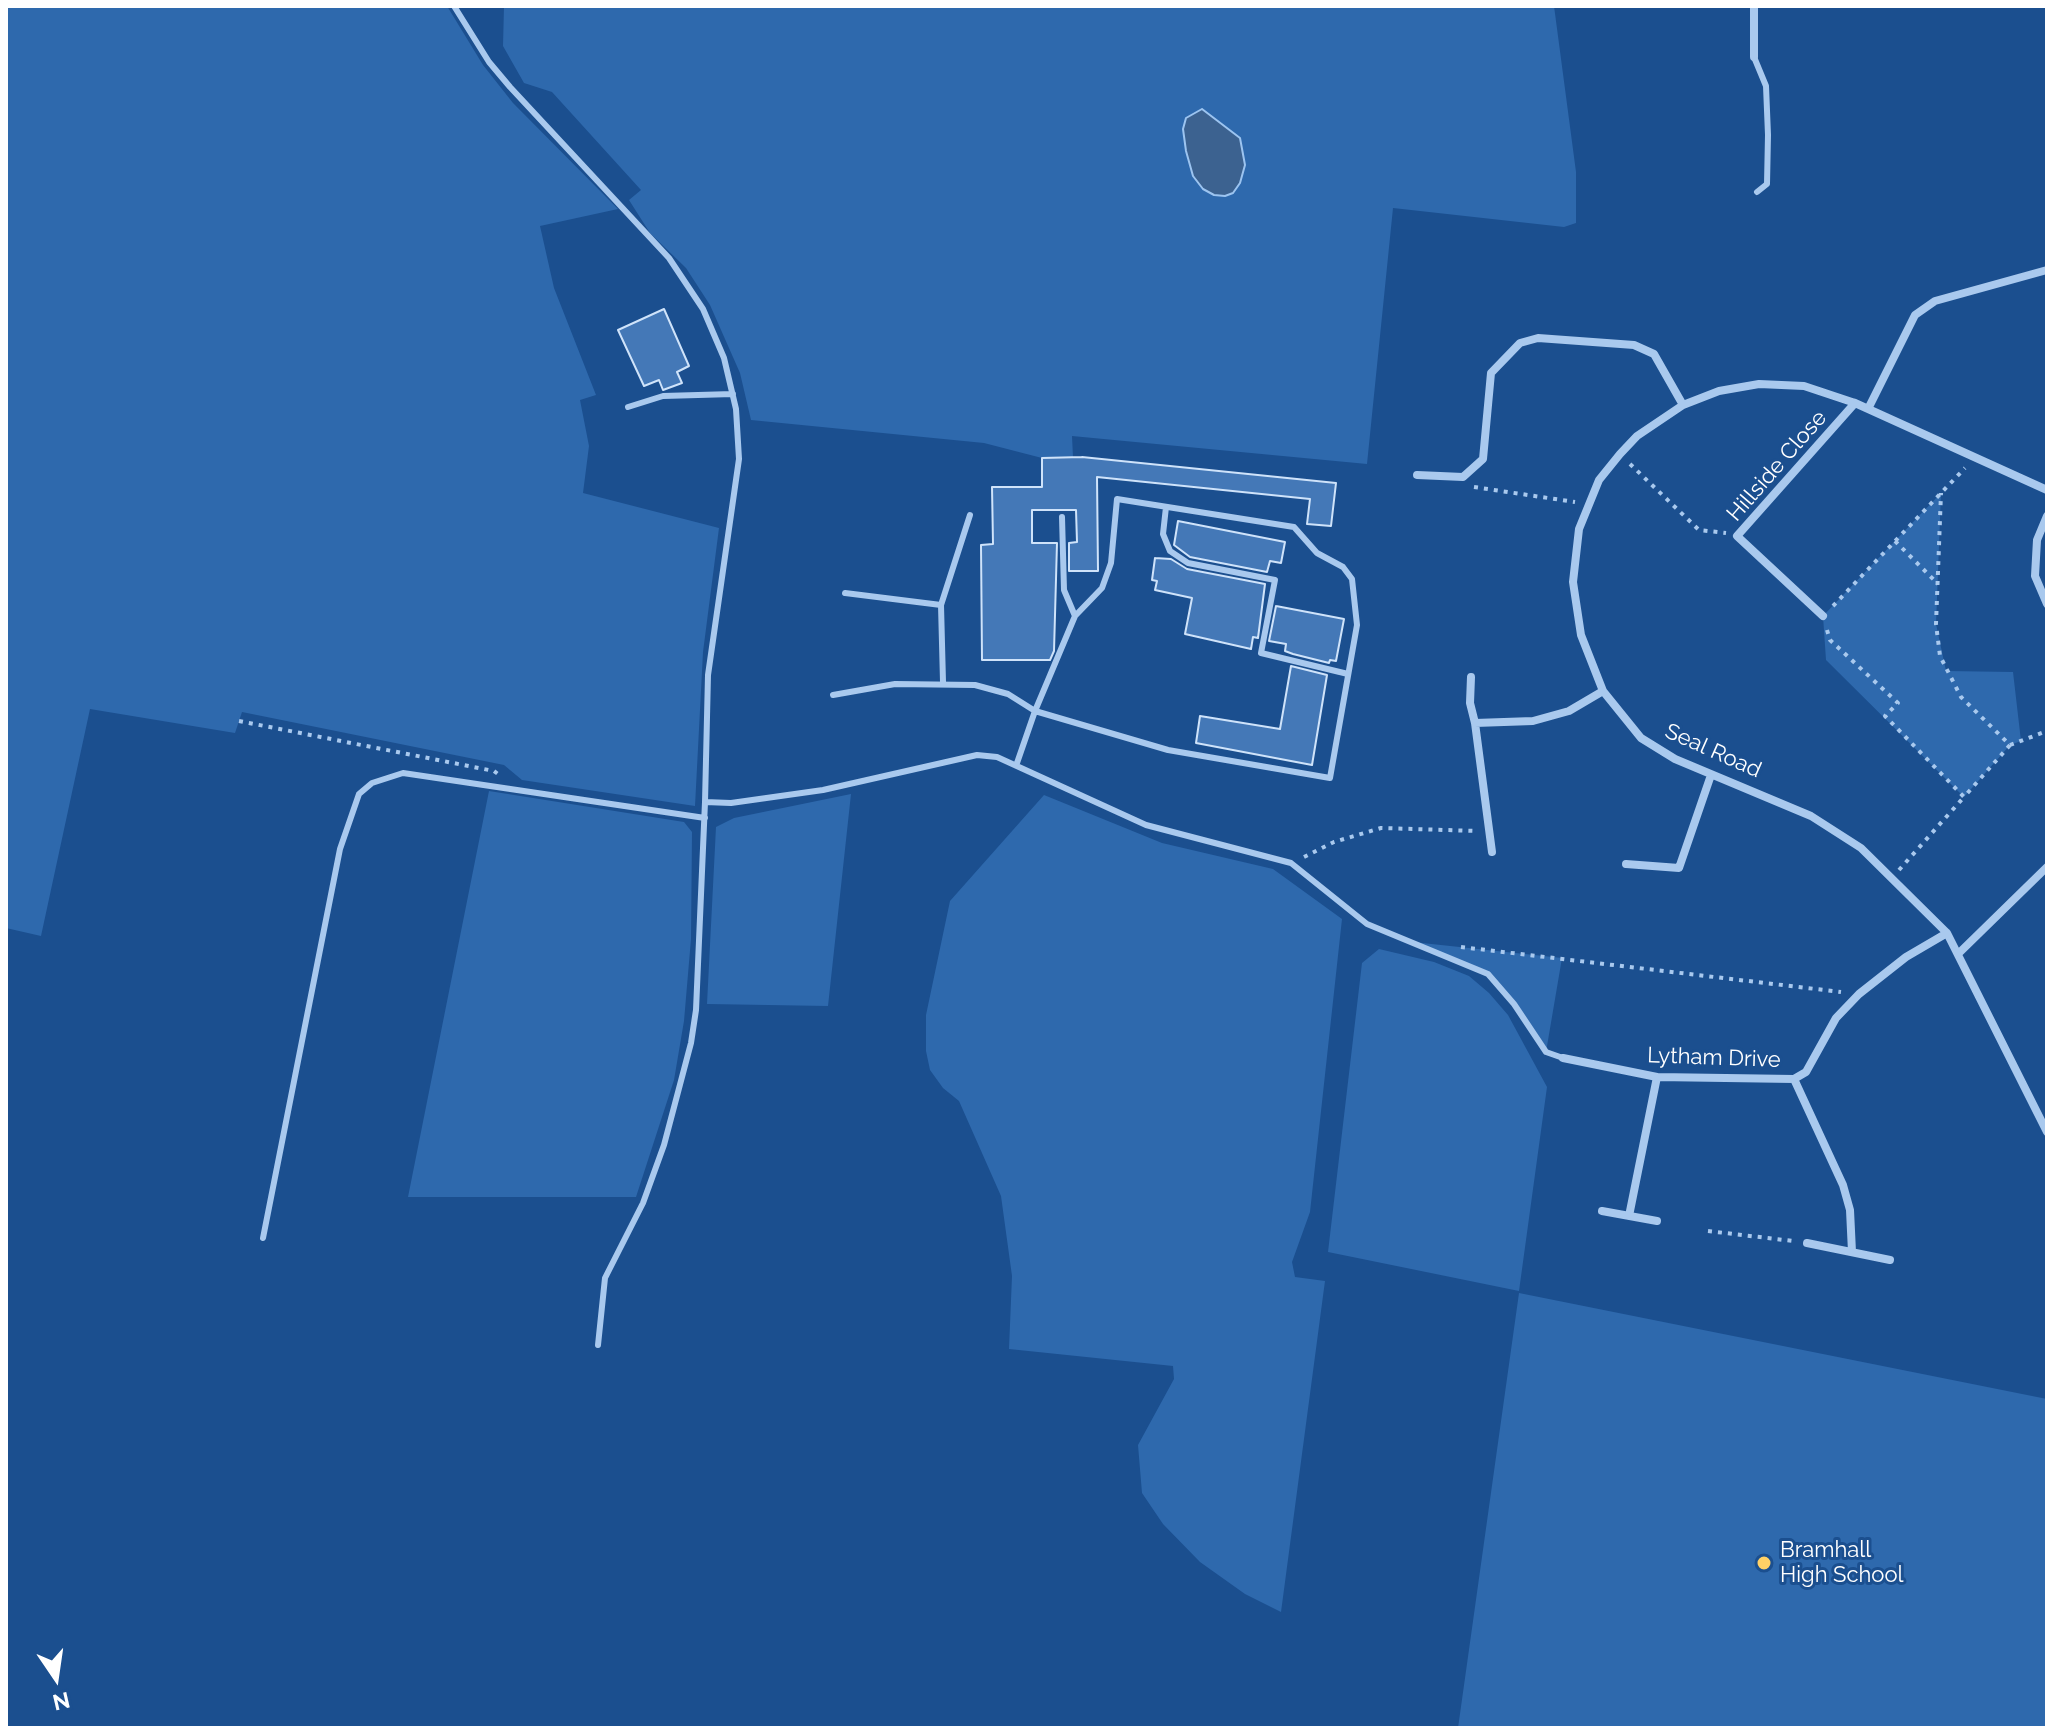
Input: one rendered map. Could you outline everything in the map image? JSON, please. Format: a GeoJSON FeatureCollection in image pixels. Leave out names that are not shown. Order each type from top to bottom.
{"type":"FeatureCollection","features":[{"type":"Feature","properties":{"kind":"street"},"geometry":{"type":"LineString","coordinates":[[1754,6],[1754,57]]}},
{"type":"Feature","properties":{"kind":"street"},"geometry":{"type":"LineString","coordinates":[[1868,409],[1915,315],[1935,301],[2047,270]]}},
{"type":"Feature","properties":{"kind":"street"},"geometry":{"type":"LineString","coordinates":[[1417,475],[1463,477],[1483,459],[1491,373],[1520,343],[1538,338],[1634,345],[1654,354],[1683,405]]}},
{"type":"Feature","properties":{"kind":"street","name":"Seal Road"},"geometry":{"type":"LineString","coordinates":[[2047,490],[1855,403],[1804,386],[1759,384],[1719,391],[1683,405],[1637,436],[1599,480],[1579,529],[1573,582],[1581,635],[1603,691],[1641,738],[1675,759],[1763,793],[1811,816],[1861,848],[1893,876],[1947,933],[2047,1132]]}},
{"type":"Feature","properties":{"kind":"street","name":"Hillside Close"},"geometry":{"type":"LineString","coordinates":[[1823,616],[1737,536],[1855,403]]}},
{"type":"Feature","properties":{"kind":"street"},"geometry":{"type":"LineString","coordinates":[[2047,516],[2037,540],[2035,576],[2047,604]]}},
{"type":"Feature","properties":{"kind":"street"},"geometry":{"type":"LineString","coordinates":[[1471,677],[1470,703],[1492,852]]}},
{"type":"Feature","properties":{"kind":"street"},"geometry":{"type":"LineString","coordinates":[[1475,723],[1533,721],[1569,711],[1603,691]]}},
{"type":"Feature","properties":{"kind":"street"},"geometry":{"type":"LineString","coordinates":[[1626,864],[1679,868],[1711,775]]}},
{"type":"Feature","properties":{"kind":"street"},"geometry":{"type":"LineString","coordinates":[[1958,954],[2047,867]]}},
{"type":"Feature","properties":{"kind":"street","name":"Lytham Drive"},"geometry":{"type":"LineString","coordinates":[[1563,1058],[1657,1077],[1794,1079],[1806,1072],[1836,1018],[1859,994],[1906,957],[1947,933]]}},
{"type":"Feature","properties":{"kind":"street"},"geometry":{"type":"LineString","coordinates":[[1629,1216],[1657,1077]]}},
{"type":"Feature","properties":{"kind":"street"},"geometry":{"type":"LineString","coordinates":[[1794,1079],[1843,1185],[1852,1221],[1852,1252]]}},
{"type":"Feature","properties":{"kind":"street"},"geometry":{"type":"LineString","coordinates":[[1602,1211],[1657,1221]]}},
{"type":"Feature","properties":{"kind":"street"},"geometry":{"type":"LineString","coordinates":[[1807,1243],[1890,1260]]}},
{"type":"Feature","properties":{"kind":"lane"},"geometry":{"type":"LineString","coordinates":[[454,6],[489,62],[510,87],[669,258],[703,309],[717,338],[733,394],[739,459],[708,675],[697,995],[691,1043],[664,1145],[643,1203],[605,1278],[598,1345]]}},
{"type":"Feature","properties":{"kind":"lane"},"geometry":{"type":"LineString","coordinates":[[1754,57],[1766,86],[1768,135],[1767,184],[1757,192]]}},
{"type":"Feature","properties":{"kind":"lane"},"geometry":{"type":"LineString","coordinates":[[628,407],[663,396],[733,394]]}},
{"type":"Feature","properties":{"kind":"lane"},"geometry":{"type":"LineString","coordinates":[[833,695],[895,684],[943,682],[975,685],[1008,694],[1035,711],[1168,750],[1330,778],[1357,625],[1352,579],[1343,567],[1317,553],[1294,527],[1117,499],[1111,563],[1102,588],[1075,616],[1035,711],[1017,763]]}},
{"type":"Feature","properties":{"kind":"lane"},"geometry":{"type":"LineString","coordinates":[[1166,507],[1163,534],[1170,551],[1188,563],[1275,580],[1261,653],[1348,674]]}},
{"type":"Feature","properties":{"kind":"lane"},"geometry":{"type":"LineString","coordinates":[[943,682],[941,605],[970,515]]}},
{"type":"Feature","properties":{"kind":"lane"},"geometry":{"type":"LineString","coordinates":[[1062,517],[1064,590],[1075,616]]}},
{"type":"Feature","properties":{"kind":"lane"},"geometry":{"type":"LineString","coordinates":[[845,593],[941,605]]}},
{"type":"Feature","properties":{"kind":"lane"},"geometry":{"type":"LineString","coordinates":[[705,802],[731,803],[823,790],[977,755],[1017,763],[1146,825],[1291,863],[1367,924],[1488,974],[1514,1004],[1546,1052],[1563,1058]]}},
{"type":"Feature","properties":{"kind":"lane"},"geometry":{"type":"LineString","coordinates":[[263,1238],[340,849],[352,806],[372,783],[403,773],[705,818]]}},
{"type":"Feature","properties":{"kind":"path"},"geometry":{"type":"LineString","coordinates":[[1620,454],[1699,530],[1737,536]]}},
{"type":"Feature","properties":{"kind":"path"},"geometry":{"type":"LineString","coordinates":[[1964,797],[1885,716],[1898,703],[1830,640],[1823,616],[1974,459]]}},
{"type":"Feature","properties":{"kind":"path"},"geometry":{"type":"LineString","coordinates":[[1463,477],[1470,486],[1590,503]]}},
{"type":"Feature","properties":{"kind":"path"},"geometry":{"type":"LineString","coordinates":[[1941,493],[1938,640],[1949,680],[1961,697],[2010,745]]}},
{"type":"Feature","properties":{"kind":"path"},"geometry":{"type":"LineString","coordinates":[[1895,541],[1938,584]]}},
{"type":"Feature","properties":{"kind":"path"},"geometry":{"type":"LineString","coordinates":[[239,721],[494,771],[512,787]]}},
{"type":"Feature","properties":{"kind":"path"},"geometry":{"type":"LineString","coordinates":[[1893,876],[2010,745],[2047,731]]}},
{"type":"Feature","properties":{"kind":"path"},"geometry":{"type":"LineString","coordinates":[[1291,863],[1334,842],[1381,828],[1488,831]]}},
{"type":"Feature","properties":{"kind":"path"},"geometry":{"type":"LineString","coordinates":[[1458,947],[1859,994]]}},
{"type":"Feature","properties":{"kind":"path"},"geometry":{"type":"LineString","coordinates":[[1708,1231],[1807,1243]]}},
{"type":"Feature","properties":{"kind":"shaded area"},"geometry":{"type":"Polygon","coordinates":[[[6,6],[447,6],[483,65],[513,103],[618,209],[540,226],[554,288],[596,395],[580,400],[589,446],[583,493],[719,528],[703,652],[695,806],[522,780],[504,765],[242,712],[235,733],[90,709],[41,936],[6,928],[6,6]]]}},
{"type":"Feature","properties":{"kind":"shaded area"},"geometry":{"type":"Polygon","coordinates":[[[504,6],[1554,6],[1576,172],[1576,223],[1564,227],[1393,208],[1367,464],[1072,436],[1073,457],[1042,458],[984,443],[751,420],[740,373],[710,305],[686,268],[650,233],[629,200],[641,190],[552,92],[524,83],[503,46],[504,6]]]}},
{"type":"Feature","properties":{"kind":"shaded area"},"geometry":{"type":"Polygon","coordinates":[[[1202,109],[1240,138],[1245,165],[1240,183],[1233,193],[1225,196],[1203,189],[1193,176],[1186,151],[1183,129],[1186,118],[1202,109]]]}},
{"type":"Feature","properties":{"kind":"shaded area"},"geometry":{"type":"Polygon","coordinates":[[[1941,493],[1936,624],[1946,671],[2013,672],[2021,741],[2010,745],[1964,797],[1826,660],[1823,616],[1941,493]]]}},
{"type":"Feature","properties":{"kind":"shaded area"},"geometry":{"type":"Polygon","coordinates":[[[489,791],[684,822],[692,832],[691,939],[684,1021],[674,1080],[636,1197],[408,1197],[489,791]]]}},
{"type":"Feature","properties":{"kind":"shaded area"},"geometry":{"type":"Polygon","coordinates":[[[851,794],[828,1006],[707,1004],[716,827],[734,818],[851,794]]]}},
{"type":"Feature","properties":{"kind":"shaded area"},"geometry":{"type":"Polygon","coordinates":[[[1044,795],[1162,843],[1273,869],[1342,919],[1310,1212],[1292,1262],[1295,1277],[1325,1281],[1281,1612],[1245,1594],[1200,1562],[1163,1524],[1142,1493],[1138,1445],[1174,1379],[1173,1366],[1009,1349],[1012,1276],[1001,1196],[959,1101],[943,1088],[930,1070],[926,1051],[926,1015],[950,901],[1044,795]]]}},
{"type":"Feature","properties":{"kind":"shaded area"},"geometry":{"type":"Polygon","coordinates":[[[1413,942],[1562,958],[1546,1052],[1514,1004],[1488,974],[1413,942]]]}},
{"type":"Feature","properties":{"kind":"shaded area"},"geometry":{"type":"Polygon","coordinates":[[[1379,949],[1434,962],[1469,976],[1508,1015],[1547,1087],[1519,1291],[1328,1252],[1362,963],[1379,949]]]}},
{"type":"Feature","properties":{"kind":"shaded area","name":"Bramhall High School"},"geometry":{"type":"Polygon","coordinates":[[[1519,1293],[2047,1399],[2047,1728],[1458,1728],[1519,1293]]]}},
{"type":"Feature","properties":{"kind":"building"},"geometry":{"type":"Polygon","coordinates":[[[664,309],[689,366],[677,372],[682,383],[663,390],[659,380],[644,386],[618,330],[664,309]]]}},
{"type":"Feature","properties":{"kind":"building"},"geometry":{"type":"Polygon","coordinates":[[[1082,457],[1336,483],[1331,526],[1307,524],[1310,499],[1097,477],[1098,571],[1069,571],[1069,543],[1077,542],[1076,510],[1032,510],[1032,543],[1057,543],[1054,651],[1050,660],[982,660],[981,545],[993,544],[992,487],[1042,487],[1042,458],[1082,457]]]}},
{"type":"Feature","properties":{"kind":"building"},"geometry":{"type":"Polygon","coordinates":[[[1178,521],[1285,542],[1281,563],[1270,561],[1267,572],[1190,557],[1174,545],[1178,521]]]}},
{"type":"Feature","properties":{"kind":"building"},"geometry":{"type":"Polygon","coordinates":[[[1155,558],[1171,559],[1187,569],[1265,584],[1258,638],[1253,637],[1251,649],[1185,634],[1192,598],[1155,590],[1157,581],[1152,580],[1155,558]]]}},
{"type":"Feature","properties":{"kind":"building"},"geometry":{"type":"Polygon","coordinates":[[[1276,606],[1344,619],[1336,661],[1330,660],[1329,663],[1293,654],[1285,651],[1286,644],[1269,641],[1276,606]]]}},
{"type":"Feature","properties":{"kind":"building"},"geometry":{"type":"Polygon","coordinates":[[[1291,666],[1327,675],[1312,765],[1196,743],[1200,716],[1280,729],[1291,666]]]}},
{"type":"Feature","properties":{"kind":"place","name":"Bramhall High School"},"geometry":{"type":"Point","coordinates":[1764,1563]}}]}
